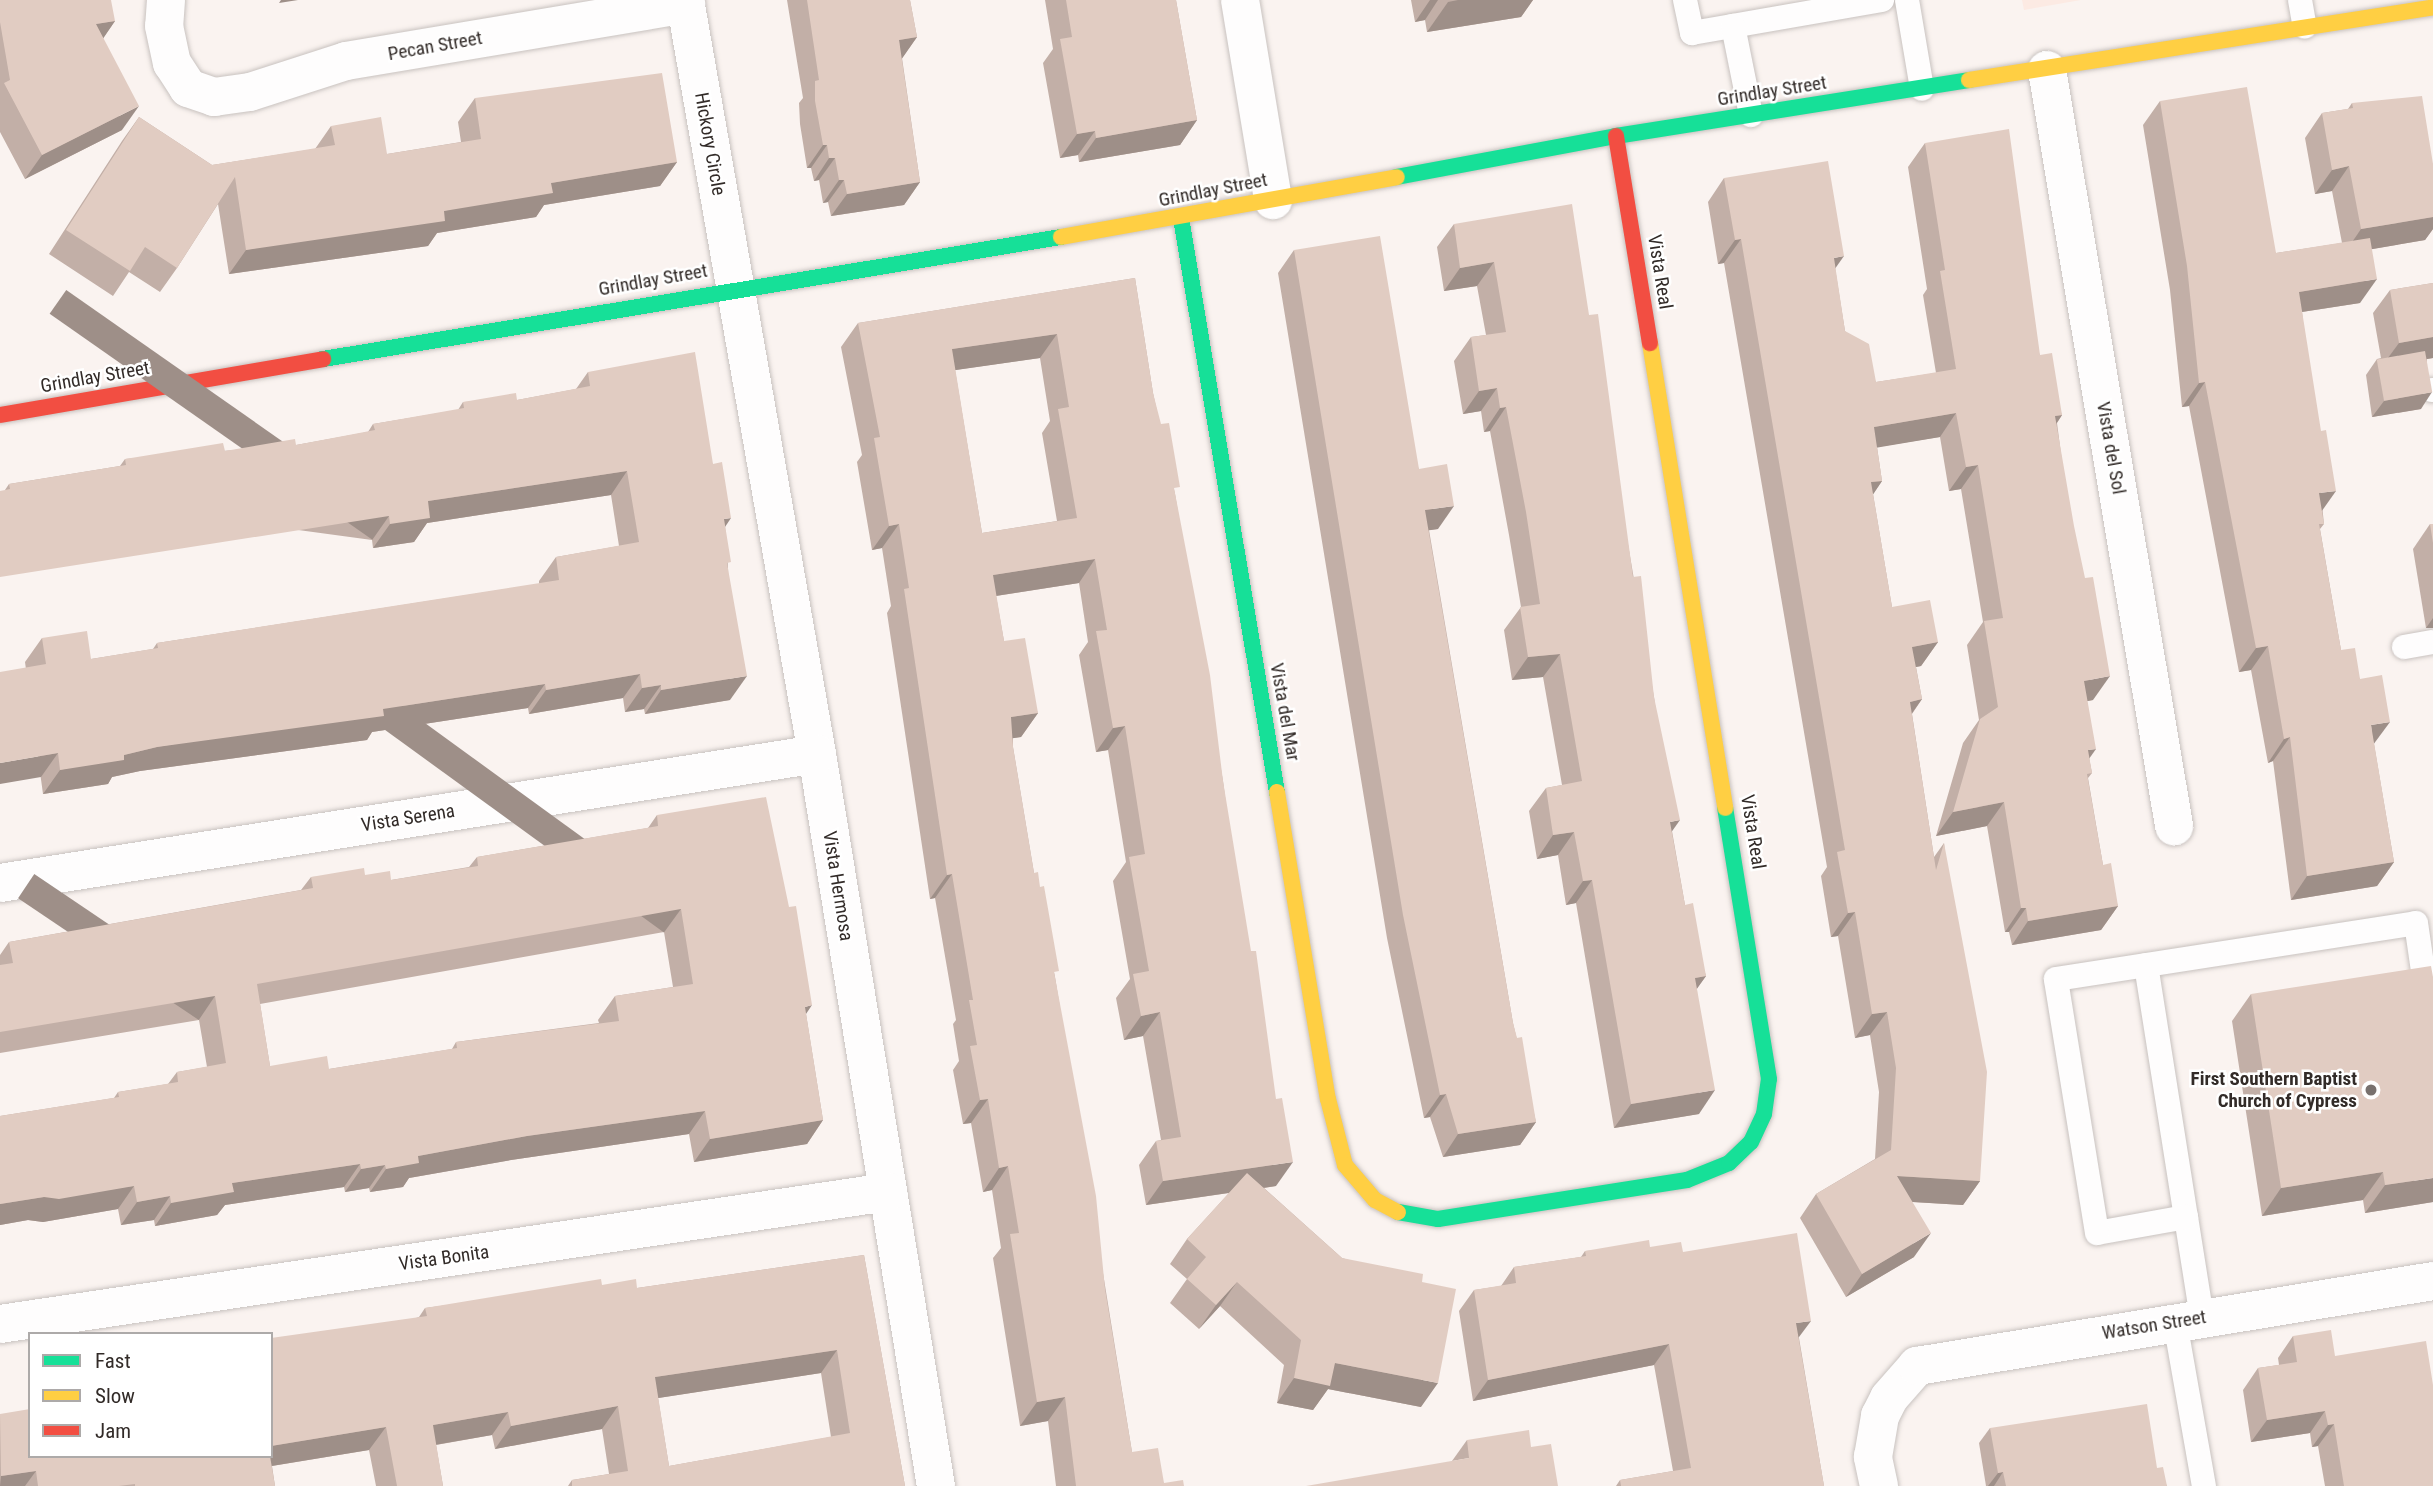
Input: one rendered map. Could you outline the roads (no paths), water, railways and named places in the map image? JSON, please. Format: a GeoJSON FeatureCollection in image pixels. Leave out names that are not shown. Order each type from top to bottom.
{"type":"FeatureCollection","features":[{"type":"Feature","properties":{"kind":"street","name":"Pecan Street"},"geometry":{"type":"LineString","coordinates":[[166,0],[164,26],[172,63],[188,88],[214,97],[250,92],[346,61],[686,2]]}},
{"type":"Feature","properties":{"kind":"street"},"geometry":{"type":"LineString","coordinates":[[1240,0],[1273,200]]}},
{"type":"Feature","properties":{"kind":"street","name":"Hickory Circle"},"geometry":{"type":"LineString","coordinates":[[686,2],[734,288]]}},
{"type":"Feature","properties":{"kind":"street","name":"Grindlay Street"},"geometry":{"type":"LineString","coordinates":[[0,415],[734,288],[1181,218],[1616,136],[2047,70],[2433,6]]}},
{"type":"Feature","properties":{"kind":"street","name":"Vista del Sol"},"geometry":{"type":"LineString","coordinates":[[2047,70],[2174,826]]}},
{"type":"Feature","properties":{"kind":"street","name":"Vista Real"},"geometry":{"type":"LineString","coordinates":[[1375,1200],[1395,1212],[1438,1219],[1687,1180],[1729,1163],[1751,1142],[1764,1114],[1769,1079],[1764,1029],[1616,136]]}},
{"type":"Feature","properties":{"kind":"street","name":"Vista del Mar"},"geometry":{"type":"LineString","coordinates":[[1181,218],[1328,1099],[1345,1165],[1375,1200]]}},
{"type":"Feature","properties":{"kind":"street","name":"Vista Hermosa"},"geometry":{"type":"LineString","coordinates":[[734,288],[817,754],[936,1486]]}},
{"type":"Feature","properties":{"kind":"street","name":"Vista Serena"},"geometry":{"type":"LineString","coordinates":[[0,883],[817,754]]}},
{"type":"Feature","properties":{"kind":"street","name":"Vista Bonita"},"geometry":{"type":"LineString","coordinates":[[0,1324],[888,1192]]}},
{"type":"Feature","properties":{"kind":"street","name":"Watson Street"},"geometry":{"type":"LineString","coordinates":[[1879,1486],[1874,1436],[1889,1398],[1917,1366],[2433,1282]]}},
{"type":"Feature","properties":{"kind":"lane"},"geometry":{"type":"LineString","coordinates":[[1685,0],[1692,33],[1733,26],[1800,6],[1882,0]]}},
{"type":"Feature","properties":{"kind":"lane"},"geometry":{"type":"LineString","coordinates":[[1907,0],[1922,89]]}},
{"type":"Feature","properties":{"kind":"lane"},"geometry":{"type":"LineString","coordinates":[[2300,0],[2305,27]]}},
{"type":"Feature","properties":{"kind":"lane"},"geometry":{"type":"LineString","coordinates":[[1733,26],[1751,115]]}},
{"type":"Feature","properties":{"kind":"lane"},"geometry":{"type":"LineString","coordinates":[[2404,647],[2433,642]]}},
{"type":"Feature","properties":{"kind":"lane"},"geometry":{"type":"LineString","coordinates":[[2186,1217],[2097,1233],[2056,979],[2416,923],[2433,1039]]}},
{"type":"Feature","properties":{"kind":"lane"},"geometry":{"type":"LineString","coordinates":[[2146,965],[2186,1217],[2189,1320],[2204,1486]]}},
{"type":"Feature","properties":{"kind":"place","name":"First Southern Baptist Church of Cypress"},"geometry":{"type":"Point","coordinates":[2371,1090]}}]}
